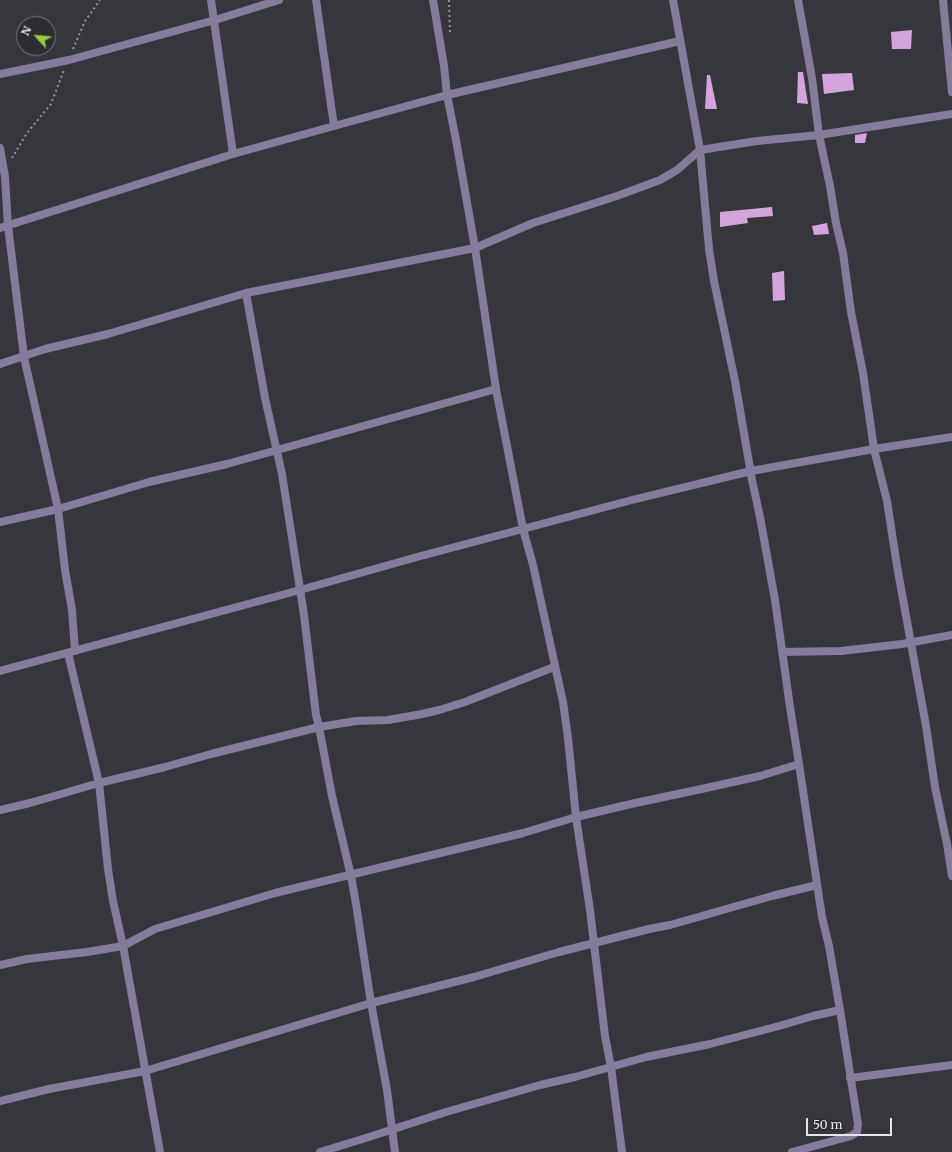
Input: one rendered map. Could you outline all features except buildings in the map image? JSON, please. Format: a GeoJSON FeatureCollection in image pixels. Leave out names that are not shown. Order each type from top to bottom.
{"type":"FeatureCollection","features":[{"type":"Feature","properties":{"kind":"street"},"geometry":{"type":"LineString","coordinates":[[211,0],[233,154]]}},
{"type":"Feature","properties":{"kind":"street"},"geometry":{"type":"LineString","coordinates":[[0,74],[69,60],[214,20],[279,0]]}},
{"type":"Feature","properties":{"kind":"street"},"geometry":{"type":"LineString","coordinates":[[316,0],[334,126]]}},
{"type":"Feature","properties":{"kind":"street"},"geometry":{"type":"LineString","coordinates":[[433,0],[444,66],[447,95],[475,248],[496,389],[523,529],[533,565],[554,667],[563,702],[576,817],[594,943],[604,1030],[611,1067],[622,1152]]}},
{"type":"Feature","properties":{"kind":"street"},"geometry":{"type":"LineString","coordinates":[[673,0],[700,150],[709,249],[714,281],[735,381],[780,627],[782,652],[822,917],[829,946],[858,1124],[857,1132],[851,1136],[792,1152]]}},
{"type":"Feature","properties":{"kind":"street"},"geometry":{"type":"LineString","coordinates":[[798,0],[812,78],[819,135],[843,253],[851,312],[863,373],[874,449],[887,500],[935,787],[952,876]]}},
{"type":"Feature","properties":{"kind":"street"},"geometry":{"type":"LineString","coordinates":[[943,0],[952,92]]}},
{"type":"Feature","properties":{"kind":"street"},"geometry":{"type":"LineString","coordinates":[[4,227],[233,154],[334,126],[447,95],[680,41]]}},
{"type":"Feature","properties":{"kind":"street"},"geometry":{"type":"LineString","coordinates":[[0,364],[45,349],[157,321],[246,293],[475,248],[533,223],[617,196],[660,180],[678,170],[700,150],[757,141],[819,135],[952,114]]}},
{"type":"Feature","properties":{"kind":"street"},"geometry":{"type":"LineString","coordinates":[[0,148],[6,176],[4,227],[24,357],[58,509],[65,570],[72,610],[72,652],[99,783],[113,901],[123,946],[160,1152]]}},
{"type":"Feature","properties":{"kind":"street"},"geometry":{"type":"LineString","coordinates":[[246,293],[265,398],[282,474],[304,615],[313,698],[332,796],[351,876],[371,1003],[387,1090],[395,1152]]}},
{"type":"Feature","properties":{"kind":"street"},"geometry":{"type":"LineString","coordinates":[[0,522],[58,509],[149,482],[227,464],[276,449],[496,389]]}},
{"type":"Feature","properties":{"kind":"street"},"geometry":{"type":"LineString","coordinates":[[0,671],[417,557],[751,471],[952,437]]}},
{"type":"Feature","properties":{"kind":"street"},"geometry":{"type":"LineString","coordinates":[[782,652],[841,651],[952,635]]}},
{"type":"Feature","properties":{"kind":"street"},"geometry":{"type":"LineString","coordinates":[[0,810],[210,754],[319,727],[356,721],[388,720],[439,710],[465,702],[554,667]]}},
{"type":"Feature","properties":{"kind":"street"},"geometry":{"type":"LineString","coordinates":[[0,965],[27,959],[123,946],[155,929],[275,893],[523,834],[576,817],[760,776],[799,764]]}},
{"type":"Feature","properties":{"kind":"street"},"geometry":{"type":"LineString","coordinates":[[0,1102],[49,1089],[146,1071],[371,1003],[474,977],[594,943],[670,925],[772,896],[817,885]]}},
{"type":"Feature","properties":{"kind":"street"},"geometry":{"type":"LineString","coordinates":[[320,1152],[474,1103],[646,1057],[710,1044],[840,1010]]}},
{"type":"Feature","properties":{"kind":"street"},"geometry":{"type":"LineString","coordinates":[[850,1078],[952,1065]]}},
{"type":"Feature","properties":{"kind":"path"},"geometry":{"type":"LineString","coordinates":[[6,176],[13,156],[27,134],[51,104],[84,21],[100,0]]}}]}
